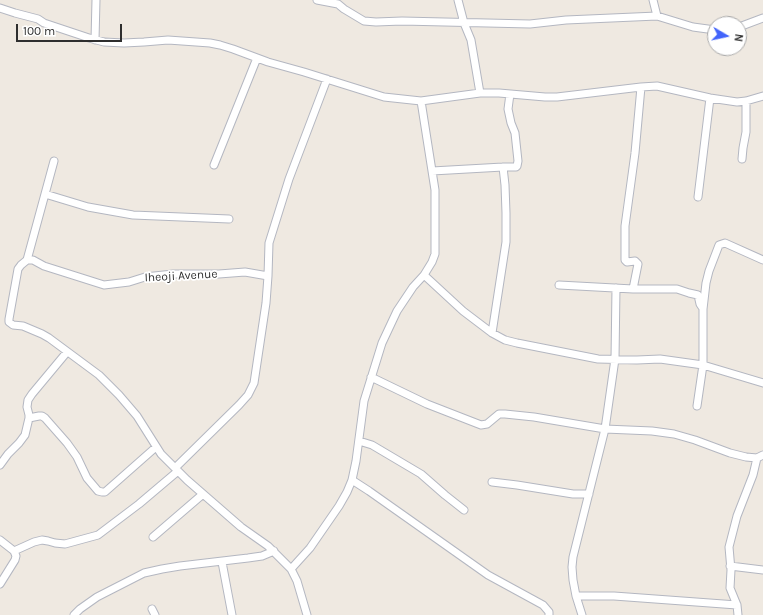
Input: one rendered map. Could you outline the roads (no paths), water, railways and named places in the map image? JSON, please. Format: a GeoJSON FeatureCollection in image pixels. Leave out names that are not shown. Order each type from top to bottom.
{"type":"FeatureCollection","features":[{"type":"Feature","properties":{"kind":"street"},"geometry":{"type":"LineString","coordinates":[[95,40],[96,0]]}},
{"type":"Feature","properties":{"kind":"street"},"geometry":{"type":"LineString","coordinates":[[317,0],[338,4],[366,21],[376,22],[402,21],[537,24],[566,20],[657,16],[693,28],[707,29]]}},
{"type":"Feature","properties":{"kind":"street"},"geometry":{"type":"LineString","coordinates":[[458,0],[464,23],[471,40],[480,93]]}},
{"type":"Feature","properties":{"kind":"street"},"geometry":{"type":"LineString","coordinates":[[653,0],[657,16]]}},
{"type":"Feature","properties":{"kind":"street"},"geometry":{"type":"LineString","coordinates":[[0,8],[38,19],[44,23],[104,42],[124,43],[168,40],[210,43],[384,97],[421,101],[480,93],[557,97],[641,86],[657,86],[710,98],[737,102],[763,96]]}},
{"type":"Feature","properties":{"kind":"street"},"geometry":{"type":"LineString","coordinates":[[747,24],[763,18]]}},
{"type":"Feature","properties":{"kind":"street"},"geometry":{"type":"LineString","coordinates":[[214,166],[257,58]]}},
{"type":"Feature","properties":{"kind":"street"},"geometry":{"type":"LineString","coordinates":[[14,551],[42,540],[65,544],[98,535],[139,504],[176,470],[248,395],[254,383],[266,303],[269,243],[288,179],[327,79]]}},
{"type":"Feature","properties":{"kind":"street"},"geometry":{"type":"LineString","coordinates":[[633,290],[638,264],[635,261],[627,262],[625,260],[625,226],[635,153],[641,86]]}},
{"type":"Feature","properties":{"kind":"street"},"geometry":{"type":"LineString","coordinates":[[432,170],[516,167],[518,165],[515,134],[508,109],[510,94]]}},
{"type":"Feature","properties":{"kind":"street"},"geometry":{"type":"LineString","coordinates":[[698,197],[710,98]]}},
{"type":"Feature","properties":{"kind":"street"},"geometry":{"type":"LineString","coordinates":[[291,569],[310,548],[336,512],[347,492],[352,480],[356,461],[364,401],[382,343],[397,311],[424,275],[435,254],[435,190],[421,101]]}},
{"type":"Feature","properties":{"kind":"street"},"geometry":{"type":"LineString","coordinates":[[742,159],[746,132],[746,101]]}},
{"type":"Feature","properties":{"kind":"street"},"geometry":{"type":"LineString","coordinates":[[54,161],[27,260],[18,269],[9,322],[23,326],[49,338],[99,375],[137,416],[161,454],[176,470],[241,527],[274,551],[291,569],[307,615]]}},
{"type":"Feature","properties":{"kind":"street"},"geometry":{"type":"LineString","coordinates":[[492,333],[506,242],[505,185],[502,167]]}},
{"type":"Feature","properties":{"kind":"street"},"geometry":{"type":"LineString","coordinates":[[45,194],[88,207],[133,215],[229,219]]}},
{"type":"Feature","properties":{"kind":"street"},"geometry":{"type":"LineString","coordinates":[[697,406],[703,365],[703,309],[706,284],[709,271],[719,245],[725,243],[763,260]]}},
{"type":"Feature","properties":{"kind":"street","name":"Iheoji Avenue"},"geometry":{"type":"LineString","coordinates":[[27,260],[33,260],[44,266],[104,285],[129,282],[145,277],[173,274],[220,274],[245,272],[268,276]]}},
{"type":"Feature","properties":{"kind":"street"},"geometry":{"type":"LineString","coordinates":[[424,275],[463,311],[492,333],[505,340],[598,359],[660,359],[703,365],[763,383]]}},
{"type":"Feature","properties":{"kind":"street"},"geometry":{"type":"LineString","coordinates":[[559,285],[633,290],[681,290],[698,295],[703,309]]}},
{"type":"Feature","properties":{"kind":"street"},"geometry":{"type":"LineString","coordinates":[[582,615],[573,580],[573,557],[605,429],[615,359],[616,288]]}},
{"type":"Feature","properties":{"kind":"street"},"geometry":{"type":"LineString","coordinates":[[0,465],[24,435],[29,418],[27,407],[28,400],[67,352]]}},
{"type":"Feature","properties":{"kind":"street"},"geometry":{"type":"LineString","coordinates":[[371,377],[426,404],[481,425],[487,424],[499,414],[534,417],[605,429],[652,431],[674,434],[730,453],[746,457],[760,457],[737,516],[730,541],[730,588],[737,605],[738,615]]}},
{"type":"Feature","properties":{"kind":"street"},"geometry":{"type":"LineString","coordinates":[[29,418],[39,416],[45,418],[77,457],[87,478],[98,490],[102,492],[105,492],[156,447]]}},
{"type":"Feature","properties":{"kind":"street"},"geometry":{"type":"LineString","coordinates":[[359,441],[372,445],[421,474],[464,510]]}},
{"type":"Feature","properties":{"kind":"street"},"geometry":{"type":"LineString","coordinates":[[352,480],[488,575],[543,605],[549,615]]}},
{"type":"Feature","properties":{"kind":"street"},"geometry":{"type":"LineString","coordinates":[[492,482],[574,494],[589,494]]}},
{"type":"Feature","properties":{"kind":"street"},"geometry":{"type":"LineString","coordinates":[[153,538],[203,494]]}},
{"type":"Feature","properties":{"kind":"street"},"geometry":{"type":"LineString","coordinates":[[0,540],[14,551],[16,556],[0,584]]}},
{"type":"Feature","properties":{"kind":"street"},"geometry":{"type":"LineString","coordinates":[[74,615],[97,597],[144,573],[180,566],[262,556],[274,551]]}},
{"type":"Feature","properties":{"kind":"street"},"geometry":{"type":"LineString","coordinates":[[222,562],[232,615]]}},
{"type":"Feature","properties":{"kind":"street"},"geometry":{"type":"LineString","coordinates":[[730,566],[763,570]]}},
{"type":"Feature","properties":{"kind":"street"},"geometry":{"type":"LineString","coordinates":[[576,596],[614,596],[737,605]]}}]}
